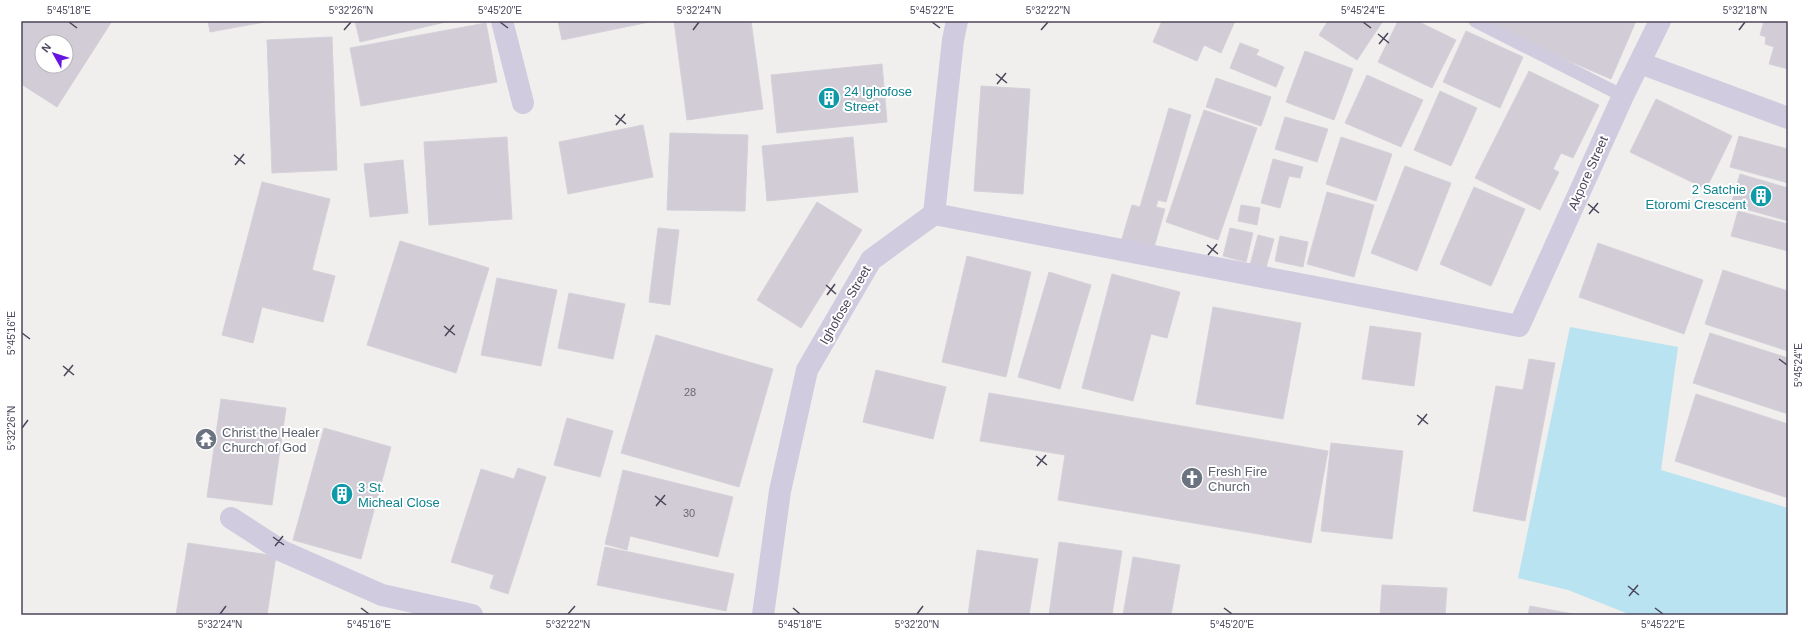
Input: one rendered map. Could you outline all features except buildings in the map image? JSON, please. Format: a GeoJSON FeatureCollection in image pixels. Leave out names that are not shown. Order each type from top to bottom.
{"type":"FeatureCollection","features":[{"type":"Feature","properties":{"kind":"street"},"geometry":{"type":"LineString","coordinates":[[502,21],[522,103]]}},
{"type":"Feature","properties":{"kind":"street"},"geometry":{"type":"LineString","coordinates":[[934,214],[955,31],[939,21]]}},
{"type":"Feature","properties":{"kind":"street","name":"Akpore Street"},"geometry":{"type":"LineString","coordinates":[[934,214],[1519,326],[1623,96],[1660,21]]}},
{"type":"Feature","properties":{"kind":"street"},"geometry":{"type":"LineString","coordinates":[[1640,63],[1788,118]]}},
{"type":"Feature","properties":{"kind":"street","name":"Ighofose Street"},"geometry":{"type":"LineString","coordinates":[[763,615],[780,491],[807,370],[871,260],[934,214]]}},
{"type":"Feature","properties":{"kind":"street"},"geometry":{"type":"LineString","coordinates":[[231,518],[282,551],[382,595],[472,615]]}},
{"type":"Feature","properties":{"kind":"lane"},"geometry":{"type":"LineString","coordinates":[[1475,21],[1623,96]]}},
{"type":"Feature","properties":{"kind":"shaded area"},"geometry":{"type":"Polygon","coordinates":[[[1570,327],[1678,347],[1661,470],[1788,508],[1788,615],[1631,615],[1568,590],[1518,578],[1570,327]]]}},
{"type":"Feature","properties":{"kind":"place","name":"24 Ighofose Street"},"geometry":{"type":"Point","coordinates":[829,98]}},
{"type":"Feature","properties":{"kind":"place","name":"2 Satchie Etoromi Crescent"},"geometry":{"type":"Point","coordinates":[1761,196]}},
{"type":"Feature","properties":{"kind":"place","name":"Christ the Healer Church of God"},"geometry":{"type":"Point","coordinates":[206,439]}},
{"type":"Feature","properties":{"kind":"place","name":"Fresh Fire Church"},"geometry":{"type":"Point","coordinates":[1192,478]}},
{"type":"Feature","properties":{"kind":"place","name":"3 St. Micheal Close"},"geometry":{"type":"Point","coordinates":[342,494]}}]}
